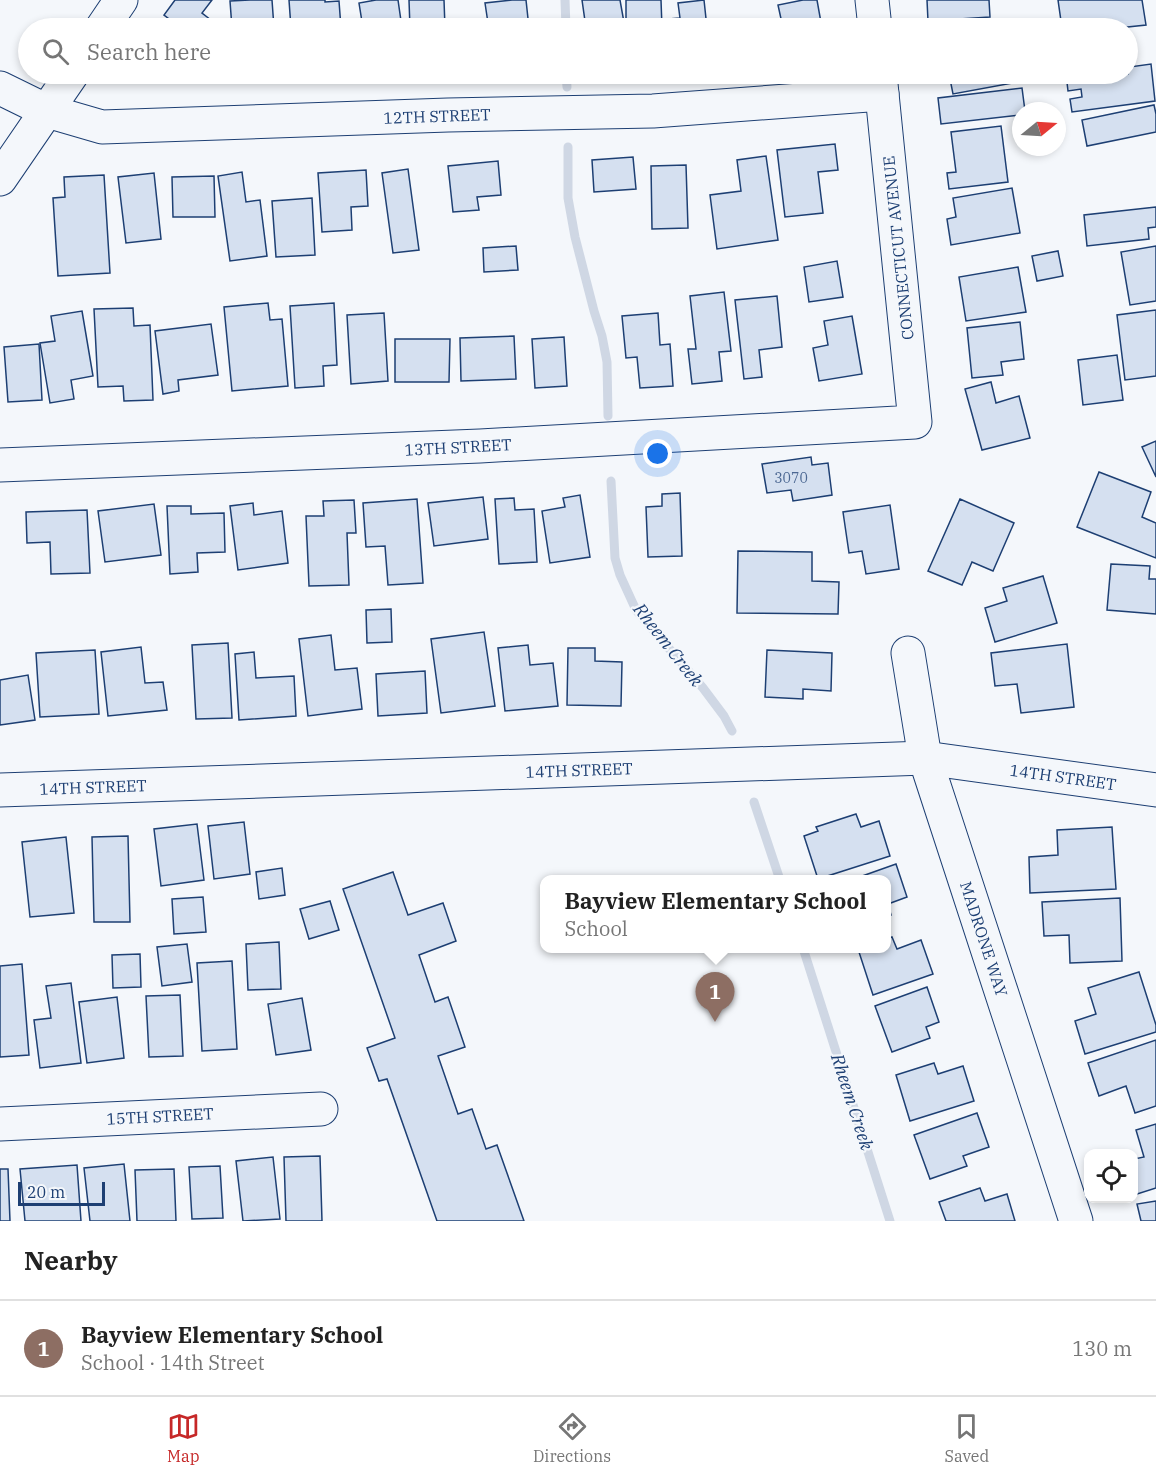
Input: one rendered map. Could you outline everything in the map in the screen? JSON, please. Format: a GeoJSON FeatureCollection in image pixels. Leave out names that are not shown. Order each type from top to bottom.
{"type":"FeatureCollection","features":[{"type":"Feature","properties":{"kind":"street"},"geometry":{"type":"LineString","coordinates":[[109,18],[122,0]]}},
{"type":"Feature","properties":{"kind":"street"},"geometry":{"type":"LineString","coordinates":[[872,0],[874,18]]}},
{"type":"Feature","properties":{"kind":"street"},"geometry":{"type":"LineString","coordinates":[[0,180],[65,84]]}},
{"type":"Feature","properties":{"kind":"street","name":"12TH STREET"},"geometry":{"type":"LineString","coordinates":[[0,87],[47,111],[102,127],[448,115],[653,111],[881,84]]}},
{"type":"Feature","properties":{"kind":"street","name":"CONNECTICUT AVENUE"},"geometry":{"type":"LineString","coordinates":[[881,84],[915,422]]}},
{"type":"Feature","properties":{"kind":"street","name":"13TH STREET"},"geometry":{"type":"LineString","coordinates":[[0,465],[480,446],[915,422]]}},
{"type":"Feature","properties":{"kind":"street","name":"MADRONE WAY"},"geometry":{"type":"LineString","coordinates":[[908,653],[925,758],[1076,1221]]}},
{"type":"Feature","properties":{"kind":"street","name":"14TH STREET"},"geometry":{"type":"LineString","coordinates":[[0,790],[925,758],[1156,790]]}},
{"type":"Feature","properties":{"kind":"street","name":"15TH STREET"},"geometry":{"type":"LineString","coordinates":[[0,1124],[321,1109]]}},
{"type":"Feature","properties":{"kind":"building"},"geometry":{"type":"Polygon","coordinates":[[[175,0],[212,0],[202,13],[208,18],[168,18],[164,15],[175,0]]]}},
{"type":"Feature","properties":{"kind":"building"},"geometry":{"type":"Polygon","coordinates":[[[272,0],[273,18],[231,18],[230,1],[272,0]]]}},
{"type":"Feature","properties":{"kind":"building"},"geometry":{"type":"Polygon","coordinates":[[[289,0],[339,1],[340,18],[290,18],[289,0]]]}},
{"type":"Feature","properties":{"kind":"building"},"geometry":{"type":"Polygon","coordinates":[[[398,0],[401,18],[361,18],[359,3],[398,0]]]}},
{"type":"Feature","properties":{"kind":"building"},"geometry":{"type":"Polygon","coordinates":[[[409,0],[444,0],[445,18],[410,18],[409,0]]]}},
{"type":"Feature","properties":{"kind":"building"},"geometry":{"type":"Polygon","coordinates":[[[526,0],[528,18],[487,18],[485,3],[526,0]]]}},
{"type":"Feature","properties":{"kind":"building"},"geometry":{"type":"Polygon","coordinates":[[[582,0],[620,0],[623,18],[585,18],[582,0]]]}},
{"type":"Feature","properties":{"kind":"building"},"geometry":{"type":"Polygon","coordinates":[[[626,0],[661,0],[662,18],[626,18],[626,0]]]}},
{"type":"Feature","properties":{"kind":"building"},"geometry":{"type":"Polygon","coordinates":[[[704,0],[706,18],[680,18],[678,3],[704,0]]]}},
{"type":"Feature","properties":{"kind":"building"},"geometry":{"type":"Polygon","coordinates":[[[817,0],[820,18],[781,18],[778,5],[817,0]]]}},
{"type":"Feature","properties":{"kind":"building"},"geometry":{"type":"Polygon","coordinates":[[[927,0],[989,0],[990,17],[928,18],[927,0]]]}},
{"type":"Feature","properties":{"kind":"building"},"geometry":{"type":"Polygon","coordinates":[[[1058,0],[1142,0],[1146,25],[1138,26],[1138,18],[1061,18],[1058,0]]]}},
{"type":"Feature","properties":{"kind":"building"},"geometry":{"type":"Polygon","coordinates":[[[1151,64],[1155,101],[1072,112],[1070,99],[1082,97],[1081,89],[1068,91],[1067,84],[1138,84],[1138,66],[1151,64]]]}},
{"type":"Feature","properties":{"kind":"building"},"geometry":{"type":"Polygon","coordinates":[[[951,84],[1008,84],[953,94],[951,84]]]}},
{"type":"Feature","properties":{"kind":"building"},"geometry":{"type":"Polygon","coordinates":[[[1022,88],[1024,102],[1012,102],[1012,116],[941,124],[938,98],[1022,88]]]}},
{"type":"Feature","properties":{"kind":"building"},"geometry":{"type":"Polygon","coordinates":[[[1154,105],[1156,132],[1087,146],[1082,120],[1154,105]]]}},
{"type":"Feature","properties":{"kind":"building"},"geometry":{"type":"Polygon","coordinates":[[[1001,126],[1008,182],[949,189],[947,173],[956,172],[951,132],[1001,126]]]}},
{"type":"Feature","properties":{"kind":"building"},"geometry":{"type":"Polygon","coordinates":[[[835,144],[838,170],[818,172],[823,213],[785,217],[777,150],[835,144]]]}},
{"type":"Feature","properties":{"kind":"building"},"geometry":{"type":"Polygon","coordinates":[[[766,156],[778,240],[717,249],[710,195],[741,191],[737,160],[766,156]]]}},
{"type":"Feature","properties":{"kind":"building"},"geometry":{"type":"Polygon","coordinates":[[[633,157],[636,189],[594,192],[592,160],[633,157]]]}},
{"type":"Feature","properties":{"kind":"building"},"geometry":{"type":"Polygon","coordinates":[[[498,161],[501,195],[477,197],[479,210],[453,212],[448,166],[498,161]]]}},
{"type":"Feature","properties":{"kind":"building"},"geometry":{"type":"Polygon","coordinates":[[[686,165],[688,228],[652,229],[651,166],[686,165]]]}},
{"type":"Feature","properties":{"kind":"building"},"geometry":{"type":"Polygon","coordinates":[[[408,169],[419,250],[393,253],[382,173],[408,169]]]}},
{"type":"Feature","properties":{"kind":"building"},"geometry":{"type":"Polygon","coordinates":[[[366,170],[368,206],[351,207],[352,230],[322,232],[318,173],[366,170]]]}},
{"type":"Feature","properties":{"kind":"building"},"geometry":{"type":"Polygon","coordinates":[[[242,172],[246,202],[260,200],[267,256],[230,261],[218,176],[242,172]]]}},
{"type":"Feature","properties":{"kind":"building"},"geometry":{"type":"Polygon","coordinates":[[[154,173],[161,239],[126,243],[118,177],[154,173]]]}},
{"type":"Feature","properties":{"kind":"building"},"geometry":{"type":"Polygon","coordinates":[[[104,175],[110,273],[58,276],[53,198],[65,197],[64,177],[104,175]]]}},
{"type":"Feature","properties":{"kind":"building"},"geometry":{"type":"Polygon","coordinates":[[[214,176],[215,217],[173,217],[172,177],[214,176]]]}},
{"type":"Feature","properties":{"kind":"building"},"geometry":{"type":"Polygon","coordinates":[[[1012,188],[1020,233],[951,245],[947,219],[956,217],[953,198],[1012,188]]]}},
{"type":"Feature","properties":{"kind":"building"},"geometry":{"type":"Polygon","coordinates":[[[312,198],[315,255],[276,257],[272,201],[312,198]]]}},
{"type":"Feature","properties":{"kind":"building"},"geometry":{"type":"Polygon","coordinates":[[[1156,207],[1156,227],[1148,228],[1149,239],[1087,246],[1084,215],[1156,207]]]}},
{"type":"Feature","properties":{"kind":"building"},"geometry":{"type":"Polygon","coordinates":[[[516,246],[518,270],[484,272],[483,248],[516,246]]]}},
{"type":"Feature","properties":{"kind":"building"},"geometry":{"type":"Polygon","coordinates":[[[1156,246],[1156,301],[1130,305],[1121,252],[1156,246]]]}},
{"type":"Feature","properties":{"kind":"building"},"geometry":{"type":"Polygon","coordinates":[[[1058,251],[1063,276],[1037,281],[1032,256],[1058,251]]]}},
{"type":"Feature","properties":{"kind":"building"},"geometry":{"type":"Polygon","coordinates":[[[837,261],[843,297],[809,302],[804,267],[837,261]]]}},
{"type":"Feature","properties":{"kind":"building"},"geometry":{"type":"Polygon","coordinates":[[[1018,267],[1026,312],[966,321],[959,277],[1018,267]]]}},
{"type":"Feature","properties":{"kind":"building"},"geometry":{"type":"Polygon","coordinates":[[[724,292],[731,351],[719,352],[722,381],[692,384],[688,349],[696,349],[690,296],[724,292]]]}},
{"type":"Feature","properties":{"kind":"building"},"geometry":{"type":"Polygon","coordinates":[[[777,296],[782,347],[759,350],[762,377],[744,379],[735,300],[777,296]]]}},
{"type":"Feature","properties":{"kind":"building"},"geometry":{"type":"Polygon","coordinates":[[[268,303],[270,320],[282,319],[288,386],[232,391],[224,307],[268,303]]]}},
{"type":"Feature","properties":{"kind":"building"},"geometry":{"type":"Polygon","coordinates":[[[334,303],[337,365],[323,366],[324,386],[295,388],[290,306],[334,303]]]}},
{"type":"Feature","properties":{"kind":"building"},"geometry":{"type":"Polygon","coordinates":[[[133,308],[134,326],[150,325],[153,400],[124,401],[123,386],[98,387],[94,309],[133,308]]]}},
{"type":"Feature","properties":{"kind":"building"},"geometry":{"type":"Polygon","coordinates":[[[1156,310],[1156,376],[1125,380],[1117,315],[1156,310]]]}},
{"type":"Feature","properties":{"kind":"building"},"geometry":{"type":"Polygon","coordinates":[[[82,311],[93,376],[71,380],[74,399],[50,403],[40,343],[55,341],[51,316],[82,311]]]}},
{"type":"Feature","properties":{"kind":"building"},"geometry":{"type":"Polygon","coordinates":[[[384,313],[388,381],[351,384],[347,315],[384,313]]]}},
{"type":"Feature","properties":{"kind":"building"},"geometry":{"type":"Polygon","coordinates":[[[658,313],[660,345],[670,344],[673,386],[640,388],[637,357],[626,358],[622,316],[658,313]]]}},
{"type":"Feature","properties":{"kind":"building"},"geometry":{"type":"Polygon","coordinates":[[[852,316],[862,374],[819,381],[813,348],[828,345],[824,321],[852,316]]]}},
{"type":"Feature","properties":{"kind":"building"},"geometry":{"type":"Polygon","coordinates":[[[1020,322],[1024,359],[1001,362],[1003,375],[972,378],[967,328],[1020,322]]]}},
{"type":"Feature","properties":{"kind":"building"},"geometry":{"type":"Polygon","coordinates":[[[211,324],[218,375],[178,380],[179,391],[163,394],[155,331],[211,324]]]}},
{"type":"Feature","properties":{"kind":"building"},"geometry":{"type":"Polygon","coordinates":[[[514,336],[516,379],[461,381],[460,338],[514,336]]]}},
{"type":"Feature","properties":{"kind":"building"},"geometry":{"type":"Polygon","coordinates":[[[564,337],[567,386],[535,388],[532,339],[564,337]]]}},
{"type":"Feature","properties":{"kind":"building"},"geometry":{"type":"Polygon","coordinates":[[[395,339],[450,339],[449,382],[395,382],[395,339]]]}},
{"type":"Feature","properties":{"kind":"building"},"geometry":{"type":"Polygon","coordinates":[[[39,344],[42,400],[8,402],[4,347],[39,344]]]}},
{"type":"Feature","properties":{"kind":"building"},"geometry":{"type":"Polygon","coordinates":[[[1117,355],[1123,400],[1083,405],[1078,360],[1117,355]]]}},
{"type":"Feature","properties":{"kind":"building"},"geometry":{"type":"Polygon","coordinates":[[[991,382],[996,403],[1019,396],[1030,438],[982,450],[965,389],[991,382]]]}},
{"type":"Feature","properties":{"kind":"building"},"geometry":{"type":"Polygon","coordinates":[[[1156,441],[1156,477],[1142,447],[1156,441]]]}},
{"type":"Feature","properties":{"kind":"building"},"geometry":{"type":"Polygon","coordinates":[[[811,457],[812,465],[828,463],[832,495],[793,501],[791,490],[767,493],[762,464],[811,457]]]}},
{"type":"Feature","properties":{"kind":"building"},"geometry":{"type":"Polygon","coordinates":[[[1099,472],[1151,492],[1142,517],[1156,523],[1156,558],[1077,527],[1099,472]]]}},
{"type":"Feature","properties":{"kind":"building"},"geometry":{"type":"Polygon","coordinates":[[[680,493],[682,556],[648,557],[646,507],[662,506],[662,494],[680,493]]]}},
{"type":"Feature","properties":{"kind":"building"},"geometry":{"type":"Polygon","coordinates":[[[580,495],[590,557],[550,563],[542,511],[565,507],[563,498],[580,495]]]}},
{"type":"Feature","properties":{"kind":"building"},"geometry":{"type":"Polygon","coordinates":[[[483,497],[488,539],[434,546],[428,503],[483,497]]]}},
{"type":"Feature","properties":{"kind":"building"},"geometry":{"type":"Polygon","coordinates":[[[514,498],[515,510],[534,509],[537,562],[499,564],[495,499],[514,498]]]}},
{"type":"Feature","properties":{"kind":"building"},"geometry":{"type":"Polygon","coordinates":[[[417,499],[423,583],[388,585],[385,546],[366,547],[363,503],[417,499]]]}},
{"type":"Feature","properties":{"kind":"building"},"geometry":{"type":"Polygon","coordinates":[[[960,499],[1014,523],[993,571],[972,562],[962,585],[928,571],[960,499]]]}},
{"type":"Feature","properties":{"kind":"building"},"geometry":{"type":"Polygon","coordinates":[[[354,500],[356,533],[347,533],[349,585],[309,586],[306,516],[324,516],[323,501],[354,500]]]}},
{"type":"Feature","properties":{"kind":"building"},"geometry":{"type":"Polygon","coordinates":[[[253,503],[254,515],[282,511],[288,563],[238,570],[230,506],[253,503]]]}},
{"type":"Feature","properties":{"kind":"building"},"geometry":{"type":"Polygon","coordinates":[[[154,504],[161,555],[105,562],[98,511],[154,504]]]}},
{"type":"Feature","properties":{"kind":"building"},"geometry":{"type":"Polygon","coordinates":[[[890,505],[899,569],[866,574],[862,551],[849,553],[843,512],[890,505]]]}},
{"type":"Feature","properties":{"kind":"building"},"geometry":{"type":"Polygon","coordinates":[[[167,506],[191,506],[191,514],[224,513],[225,552],[197,553],[198,572],[170,574],[167,506]]]}},
{"type":"Feature","properties":{"kind":"building"},"geometry":{"type":"Polygon","coordinates":[[[87,510],[90,573],[51,574],[50,542],[27,543],[26,512],[87,510]]]}},
{"type":"Feature","properties":{"kind":"building"},"geometry":{"type":"Polygon","coordinates":[[[738,551],[812,552],[812,581],[839,582],[838,614],[737,613],[738,551]]]}},
{"type":"Feature","properties":{"kind":"building"},"geometry":{"type":"Polygon","coordinates":[[[1111,564],[1150,566],[1149,579],[1156,579],[1156,614],[1107,610],[1111,564]]]}},
{"type":"Feature","properties":{"kind":"building"},"geometry":{"type":"Polygon","coordinates":[[[1043,576],[1057,623],[995,642],[985,608],[1007,601],[1003,588],[1043,576]]]}},
{"type":"Feature","properties":{"kind":"building"},"geometry":{"type":"Polygon","coordinates":[[[391,609],[392,642],[367,643],[366,610],[391,609]]]}},
{"type":"Feature","properties":{"kind":"building"},"geometry":{"type":"Polygon","coordinates":[[[484,632],[495,706],[441,713],[431,639],[484,632]]]}},
{"type":"Feature","properties":{"kind":"building"},"geometry":{"type":"Polygon","coordinates":[[[331,635],[335,670],[357,668],[362,709],[308,716],[299,639],[331,635]]]}},
{"type":"Feature","properties":{"kind":"building"},"geometry":{"type":"Polygon","coordinates":[[[228,643],[232,718],[196,719],[192,645],[228,643]]]}},
{"type":"Feature","properties":{"kind":"building"},"geometry":{"type":"Polygon","coordinates":[[[1067,644],[1074,707],[1021,713],[1017,684],[995,686],[991,653],[1067,644]]]}},
{"type":"Feature","properties":{"kind":"building"},"geometry":{"type":"Polygon","coordinates":[[[528,645],[530,665],[553,663],[558,706],[505,711],[498,648],[528,645]]]}},
{"type":"Feature","properties":{"kind":"building"},"geometry":{"type":"Polygon","coordinates":[[[141,647],[145,683],[163,682],[167,710],[108,716],[101,652],[141,647]]]}},
{"type":"Feature","properties":{"kind":"building"},"geometry":{"type":"Polygon","coordinates":[[[568,648],[595,648],[595,661],[622,662],[621,706],[567,705],[568,648]]]}},
{"type":"Feature","properties":{"kind":"building"},"geometry":{"type":"Polygon","coordinates":[[[95,650],[99,714],[40,717],[36,653],[95,650]]]}},
{"type":"Feature","properties":{"kind":"building"},"geometry":{"type":"Polygon","coordinates":[[[767,650],[832,653],[831,691],[803,689],[803,699],[765,697],[767,650]]]}},
{"type":"Feature","properties":{"kind":"building"},"geometry":{"type":"Polygon","coordinates":[[[254,652],[256,678],[294,676],[296,716],[239,720],[235,654],[254,652]]]}},
{"type":"Feature","properties":{"kind":"building"},"geometry":{"type":"Polygon","coordinates":[[[425,671],[427,713],[378,716],[376,674],[425,671]]]}},
{"type":"Feature","properties":{"kind":"building"},"geometry":{"type":"Polygon","coordinates":[[[28,675],[35,720],[0,725],[0,680],[28,675]]]}},
{"type":"Feature","properties":{"kind":"building"},"geometry":{"type":"Polygon","coordinates":[[[856,814],[861,827],[879,821],[890,856],[831,875],[817,875],[804,836],[818,831],[816,827],[856,814]]]}},
{"type":"Feature","properties":{"kind":"building"},"geometry":{"type":"Polygon","coordinates":[[[244,822],[250,874],[214,879],[208,826],[244,822]]]}},
{"type":"Feature","properties":{"kind":"building"},"geometry":{"type":"Polygon","coordinates":[[[197,824],[204,880],[161,886],[154,829],[197,824]]]}},
{"type":"Feature","properties":{"kind":"building"},"geometry":{"type":"Polygon","coordinates":[[[1112,827],[1116,889],[1030,893],[1029,857],[1058,855],[1057,830],[1112,827]]]}},
{"type":"Feature","properties":{"kind":"building"},"geometry":{"type":"Polygon","coordinates":[[[128,836],[130,922],[94,922],[92,837],[128,836]]]}},
{"type":"Feature","properties":{"kind":"building"},"geometry":{"type":"Polygon","coordinates":[[[66,837],[74,913],[30,917],[22,842],[66,837]]]}},
{"type":"Feature","properties":{"kind":"building"},"geometry":{"type":"Polygon","coordinates":[[[896,864],[907,897],[891,903],[891,875],[865,875],[896,864]]]}},
{"type":"Feature","properties":{"kind":"building"},"geometry":{"type":"Polygon","coordinates":[[[282,868],[285,895],[259,899],[256,872],[282,868]]]}},
{"type":"Feature","properties":{"kind":"building"},"geometry":{"type":"Polygon","coordinates":[[[393,872],[408,915],[443,903],[456,941],[419,955],[435,1002],[448,997],[465,1047],[438,1056],[458,1114],[472,1109],[486,1149],[497,1145],[524,1221],[437,1221],[387,1079],[379,1081],[367,1048],[395,1038],[343,889],[393,872]]]}},
{"type":"Feature","properties":{"kind":"building"},"geometry":{"type":"Polygon","coordinates":[[[203,897],[206,932],[174,934],[172,899],[203,897]]]}},
{"type":"Feature","properties":{"kind":"building"},"geometry":{"type":"Polygon","coordinates":[[[1120,898],[1122,961],[1070,963],[1069,935],[1044,936],[1042,902],[1120,898]]]}},
{"type":"Feature","properties":{"kind":"building"},"geometry":{"type":"Polygon","coordinates":[[[330,901],[339,930],[309,939],[300,909],[330,901]]]}},
{"type":"Feature","properties":{"kind":"building"},"geometry":{"type":"Polygon","coordinates":[[[891,937],[897,949],[921,940],[933,974],[873,995],[859,953],[891,953],[891,937]]]}},
{"type":"Feature","properties":{"kind":"building"},"geometry":{"type":"Polygon","coordinates":[[[279,942],[281,989],[248,990],[246,944],[279,942]]]}},
{"type":"Feature","properties":{"kind":"building"},"geometry":{"type":"Polygon","coordinates":[[[187,944],[192,982],[162,986],[157,947],[187,944]]]}},
{"type":"Feature","properties":{"kind":"building"},"geometry":{"type":"Polygon","coordinates":[[[140,954],[141,987],[113,988],[112,955],[140,954]]]}},
{"type":"Feature","properties":{"kind":"building"},"geometry":{"type":"Polygon","coordinates":[[[232,961],[237,1049],[202,1051],[197,963],[232,961]]]}},
{"type":"Feature","properties":{"kind":"building"},"geometry":{"type":"Polygon","coordinates":[[[22,964],[29,1055],[0,1057],[0,966],[22,964]]]}},
{"type":"Feature","properties":{"kind":"building"},"geometry":{"type":"Polygon","coordinates":[[[1139,972],[1156,1025],[1156,1032],[1085,1054],[1075,1021],[1096,1014],[1088,988],[1139,972]]]}},
{"type":"Feature","properties":{"kind":"building"},"geometry":{"type":"Polygon","coordinates":[[[71,983],[81,1063],[40,1068],[34,1020],[51,1018],[46,986],[71,983]]]}},
{"type":"Feature","properties":{"kind":"building"},"geometry":{"type":"Polygon","coordinates":[[[927,987],[939,1022],[926,1027],[930,1038],[892,1052],[875,1006],[927,987]]]}},
{"type":"Feature","properties":{"kind":"building"},"geometry":{"type":"Polygon","coordinates":[[[180,995],[183,1056],[149,1057],[146,996],[180,995]]]}},
{"type":"Feature","properties":{"kind":"building"},"geometry":{"type":"Polygon","coordinates":[[[117,997],[124,1058],[87,1063],[79,1002],[117,997]]]}},
{"type":"Feature","properties":{"kind":"building"},"geometry":{"type":"Polygon","coordinates":[[[302,998],[311,1050],[276,1055],[268,1004],[302,998]]]}},
{"type":"Feature","properties":{"kind":"building"},"geometry":{"type":"Polygon","coordinates":[[[1156,1040],[1156,1106],[1135,1113],[1126,1086],[1099,1096],[1088,1063],[1156,1040]]]}},
{"type":"Feature","properties":{"kind":"building"},"geometry":{"type":"Polygon","coordinates":[[[934,1063],[938,1074],[963,1066],[974,1101],[910,1121],[896,1075],[934,1063]]]}},
{"type":"Feature","properties":{"kind":"building"},"geometry":{"type":"Polygon","coordinates":[[[977,1113],[989,1147],[963,1156],[967,1166],[930,1179],[914,1135],[977,1113]]]}},
{"type":"Feature","properties":{"kind":"building"},"geometry":{"type":"Polygon","coordinates":[[[1156,1124],[1156,1188],[1138,1194],[1138,1158],[1144,1157],[1136,1130],[1156,1124]]]}},
{"type":"Feature","properties":{"kind":"building"},"geometry":{"type":"Polygon","coordinates":[[[320,1156],[322,1221],[286,1221],[284,1157],[320,1156]]]}},
{"type":"Feature","properties":{"kind":"building"},"geometry":{"type":"Polygon","coordinates":[[[273,1157],[280,1219],[243,1221],[236,1161],[273,1157]]]}},
{"type":"Feature","properties":{"kind":"building"},"geometry":{"type":"Polygon","coordinates":[[[124,1164],[130,1221],[90,1221],[84,1168],[124,1164]]]}},
{"type":"Feature","properties":{"kind":"building"},"geometry":{"type":"Polygon","coordinates":[[[77,1165],[81,1221],[25,1221],[20,1169],[77,1165]]]}},
{"type":"Feature","properties":{"kind":"building"},"geometry":{"type":"Polygon","coordinates":[[[220,1166],[223,1218],[192,1219],[189,1167],[220,1166]]]}},
{"type":"Feature","properties":{"kind":"building"},"geometry":{"type":"Polygon","coordinates":[[[0,1169],[8,1169],[10,1221],[0,1221],[0,1169]]]}},
{"type":"Feature","properties":{"kind":"building"},"geometry":{"type":"Polygon","coordinates":[[[174,1169],[176,1221],[137,1221],[135,1170],[174,1169]]]}},
{"type":"Feature","properties":{"kind":"building"},"geometry":{"type":"Polygon","coordinates":[[[980,1188],[985,1201],[1007,1194],[1015,1221],[946,1221],[939,1202],[980,1188]]]}},
{"type":"Feature","properties":{"kind":"building"},"geometry":{"type":"Polygon","coordinates":[[[1156,1201],[1156,1221],[1141,1221],[1137,1204],[1156,1201]]]}},
{"type":"Feature","properties":{"kind":"waterway","name":"Rheem Creek"},"geometry":{"type":"LineString","coordinates":[[565,0],[566,18]]}},
{"type":"Feature","properties":{"kind":"waterway","name":"Rheem Creek"},"geometry":{"type":"LineString","coordinates":[[568,147],[568,198],[575,237],[607,362],[608,416]]}},
{"type":"Feature","properties":{"kind":"waterway","name":"Rheem Creek"},"geometry":{"type":"LineString","coordinates":[[611,481],[615,558],[636,610],[703,688],[732,731]]}},
{"type":"Feature","properties":{"kind":"waterway","name":"Rheem Creek"},"geometry":{"type":"LineString","coordinates":[[754,802],[778,875]]}},
{"type":"Feature","properties":{"kind":"waterway","name":"Rheem Creek"},"geometry":{"type":"LineString","coordinates":[[805,953],[890,1221]]}},
{"type":"Feature","properties":{"kind":"place","name":"Bayview Elementary School"},"geometry":{"type":"Point","coordinates":[715,1022]}}]}
